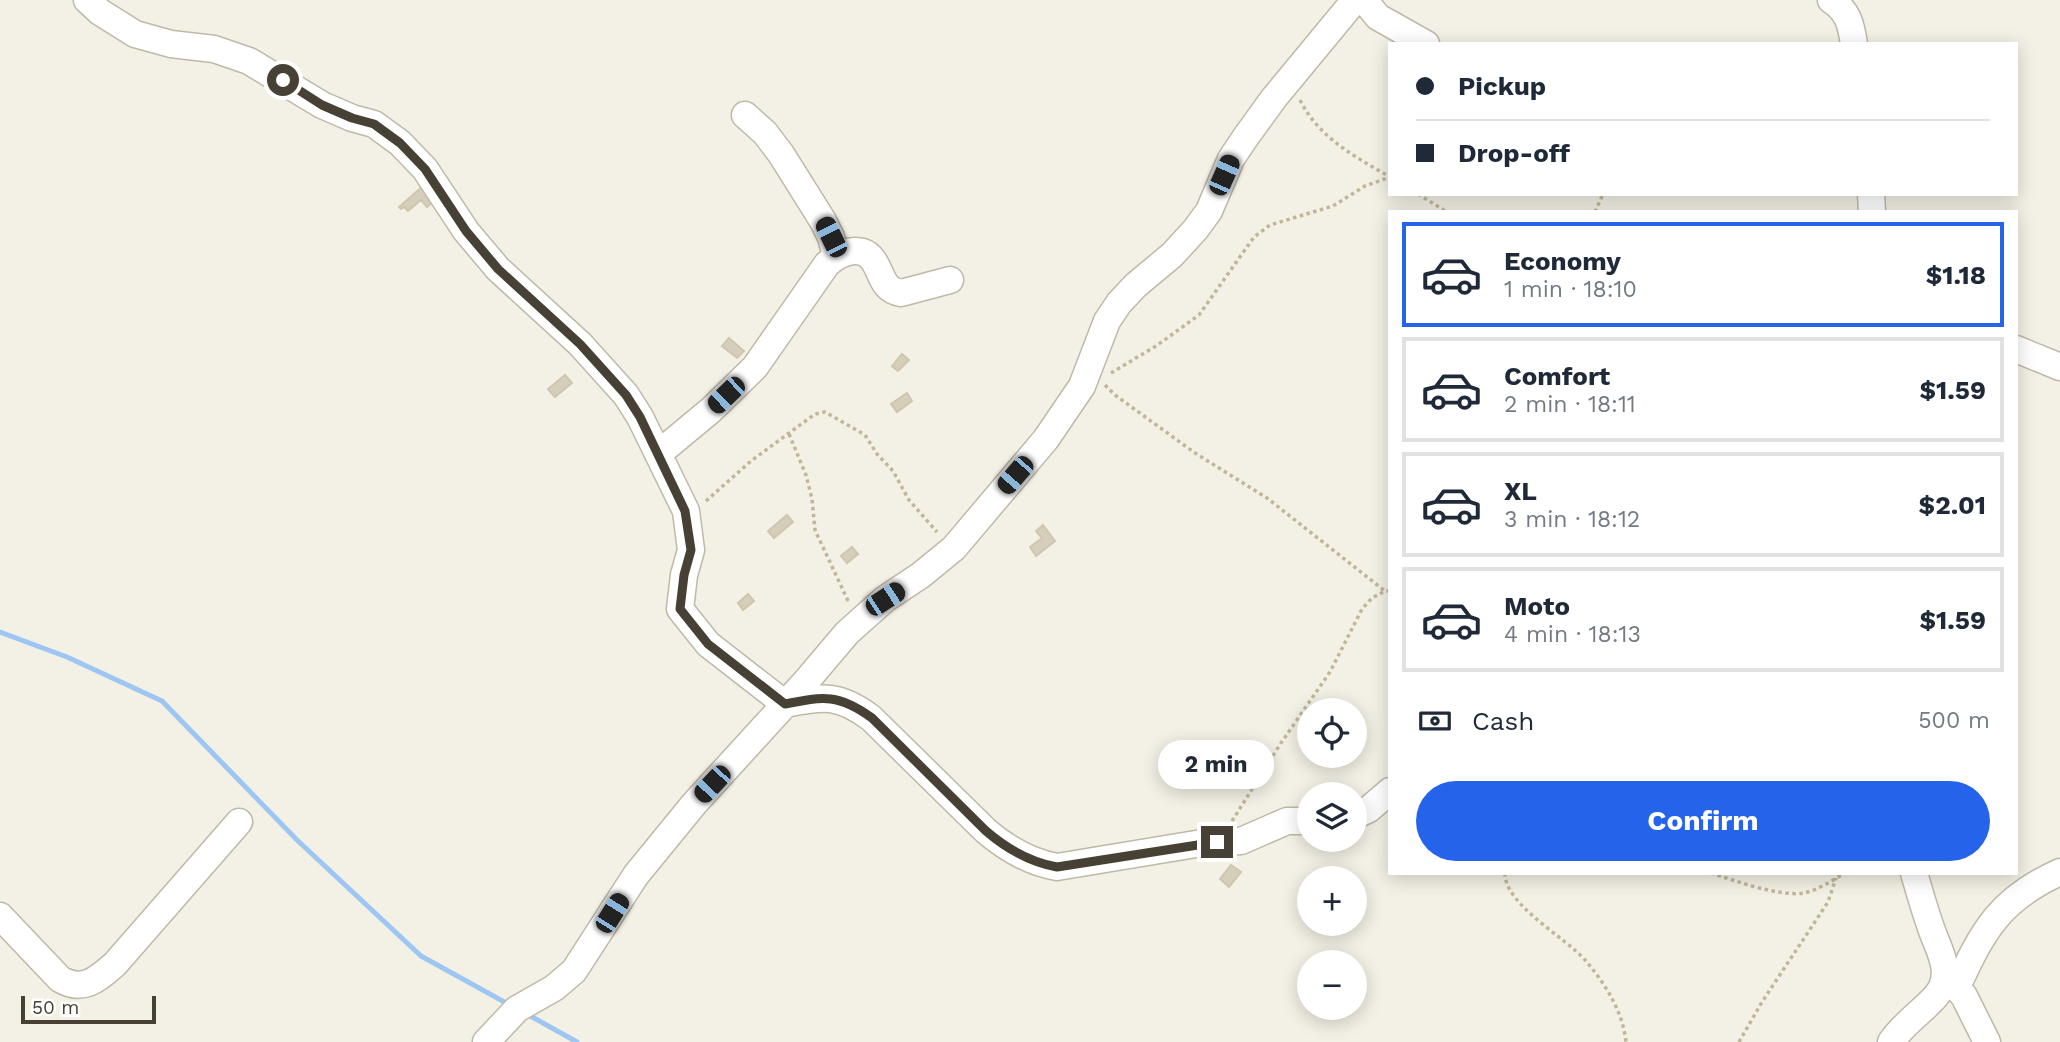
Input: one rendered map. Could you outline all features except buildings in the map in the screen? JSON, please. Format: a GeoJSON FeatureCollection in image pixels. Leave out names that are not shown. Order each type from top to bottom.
{"type":"FeatureCollection","features":[{"type":"Feature","properties":{"kind":"street"},"geometry":{"type":"LineString","coordinates":[[87,0],[100,12],[135,34],[171,44],[214,49],[249,61],[322,105],[374,124],[400,143],[425,169],[466,231],[498,269],[580,344],[626,395],[640,417],[685,511],[691,550],[684,575],[680,609],[708,644],[785,704],[810,699],[832,699],[853,704],[872,718],[1002,845],[1039,864],[1057,867],[1249,839],[1270,827],[1287,821],[1297,821]]}},
{"type":"Feature","properties":{"kind":"street"},"geometry":{"type":"LineString","coordinates":[[486,1042],[516,1009],[554,988],[573,971],[636,875],[694,804],[855,625],[885,599],[954,548],[1046,439],[1096,374],[1107,321],[1119,303],[1195,230],[1209,211],[1231,159],[1274,98],[1355,0]]}},
{"type":"Feature","properties":{"kind":"street"},"geometry":{"type":"LineString","coordinates":[[1364,0],[1378,16],[1423,42]]}},
{"type":"Feature","properties":{"kind":"street"},"geometry":{"type":"LineString","coordinates":[[1831,0],[1844,11],[1850,21],[1854,42]]}},
{"type":"Feature","properties":{"kind":"street"},"geometry":{"type":"LineString","coordinates":[[745,115],[765,132],[781,154],[823,221],[836,257]]}},
{"type":"Feature","properties":{"kind":"street"},"geometry":{"type":"LineString","coordinates":[[658,454],[755,367],[827,264],[836,257],[848,252],[863,252],[872,257],[885,285],[892,292],[901,293],[950,280]]}},
{"type":"Feature","properties":{"kind":"street"},"geometry":{"type":"LineString","coordinates":[[2018,350],[2060,367]]}},
{"type":"Feature","properties":{"kind":"street"},"geometry":{"type":"LineString","coordinates":[[1367,810],[1388,793]]}},
{"type":"Feature","properties":{"kind":"street"},"geometry":{"type":"LineString","coordinates":[[0,916],[60,979],[70,985],[96,981],[115,964],[239,822]]}},
{"type":"Feature","properties":{"kind":"street"},"geometry":{"type":"LineString","coordinates":[[1891,1042],[1951,981],[1986,929],[2029,887],[2060,872]]}},
{"type":"Feature","properties":{"kind":"street"},"geometry":{"type":"LineString","coordinates":[[1915,875],[1951,981],[1976,1016],[1987,1042]]}},
{"type":"Feature","properties":{"kind":"path"},"geometry":{"type":"LineString","coordinates":[[1290,80],[1304,108],[1319,129],[1358,160],[1388,176]]}},
{"type":"Feature","properties":{"kind":"path"},"geometry":{"type":"LineString","coordinates":[[1217,842],[1329,671],[1362,609],[1372,598],[1387,591],[1267,498],[1195,453],[1115,395],[1096,374],[1156,346],[1199,315],[1254,237],[1270,225],[1333,206],[1365,186],[1388,178]]}},
{"type":"Feature","properties":{"kind":"path"},"geometry":{"type":"LineString","coordinates":[[1421,196],[1444,210]]}},
{"type":"Feature","properties":{"kind":"path"},"geometry":{"type":"LineString","coordinates":[[685,511],[708,500],[751,461],[815,414],[825,412],[859,430],[893,471],[909,500],[954,548]]}},
{"type":"Feature","properties":{"kind":"path"},"geometry":{"type":"LineString","coordinates":[[789,434],[806,475],[815,530],[848,601],[855,625]]}},
{"type":"Feature","properties":{"kind":"path"},"geometry":{"type":"LineString","coordinates":[[1505,875],[1511,892],[1584,958],[1594,971],[1622,1017],[1626,1042]]}},
{"type":"Feature","properties":{"kind":"path"},"geometry":{"type":"LineString","coordinates":[[1719,875],[1786,892],[1805,893],[1841,875]]}},
{"type":"Feature","properties":{"kind":"path"},"geometry":{"type":"LineString","coordinates":[[1739,1042],[1828,902],[1836,878]]}},
{"type":"Feature","properties":{"kind":"waterway"},"geometry":{"type":"LineString","coordinates":[[0,632],[67,657],[162,701],[297,840],[421,956],[510,1005]]}},
{"type":"Feature","properties":{"kind":"waterway"},"geometry":{"type":"LineString","coordinates":[[525,1013],[577,1042]]}},
{"type":"Feature","properties":{"kind":"route"},"geometry":{"type":"LineString","coordinates":[[283,80],[322,105],[374,124],[400,143],[425,169],[466,231],[498,269],[580,344],[626,395],[640,417],[685,511],[691,550],[684,575],[680,609],[708,644],[785,704],[810,699],[832,699],[853,704],[872,718],[1002,845],[1039,864],[1057,867],[1217,842]]}}]}
